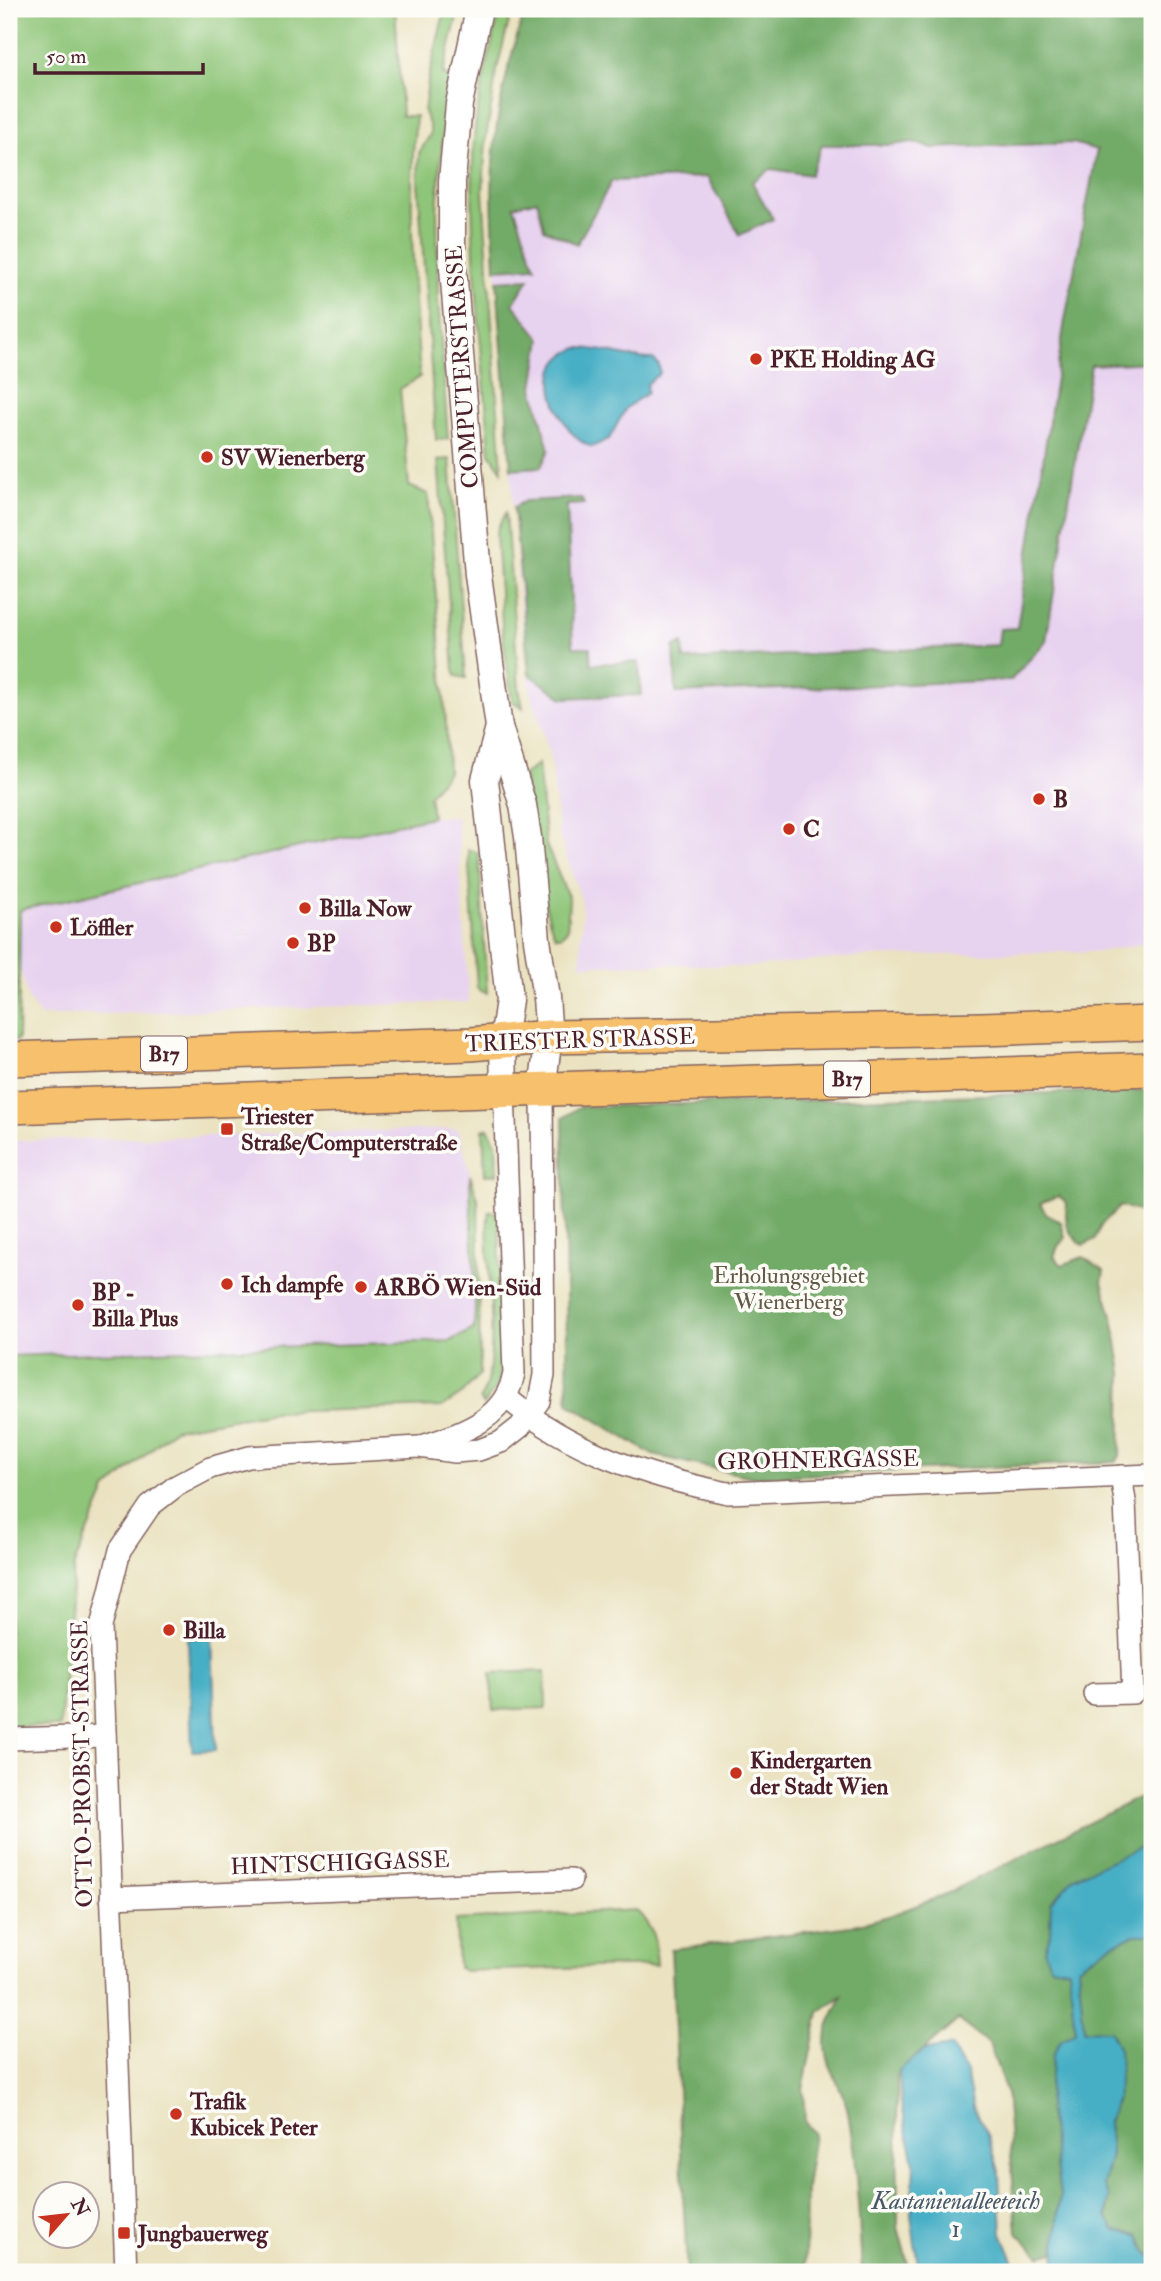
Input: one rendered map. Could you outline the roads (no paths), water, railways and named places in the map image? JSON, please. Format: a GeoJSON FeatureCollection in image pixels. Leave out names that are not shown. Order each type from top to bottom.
{"type":"FeatureCollection","features":[{"type":"Feature","properties":{"kind":"main road","name":"TRIESTER STRASSE"},"geometry":{"type":"LineString","coordinates":[[9,1059],[471,1044],[550,1037],[968,1030],[1152,1023]]}},
{"type":"Feature","properties":{"kind":"main road","name":"TRIESTER STRASSE"},"geometry":{"type":"LineString","coordinates":[[9,1107],[1152,1069]]}},
{"type":"Feature","properties":{"kind":"street","name":"COMPUTERSTRASSE"},"geometry":{"type":"LineString","coordinates":[[479,9],[459,104],[452,181],[452,256],[478,575],[499,727],[523,805],[550,1037],[542,1089]]}},
{"type":"Feature","properties":{"kind":"street","name":"COMPUTERSTRASSE"},"geometry":{"type":"LineString","coordinates":[[499,727],[485,780],[502,956],[509,1000],[503,1041],[504,1091]]}},
{"type":"Feature","properties":{"kind":"street","name":"OTTO-PROBST-STRASSE"},"geometry":{"type":"LineString","coordinates":[[126,2272],[101,1627],[120,1550],[150,1506],[176,1486],[210,1468],[249,1457],[419,1447],[455,1452],[479,1450],[501,1443],[529,1416],[539,1401],[544,1375],[542,1089]]}},
{"type":"Feature","properties":{"kind":"street"},"geometry":{"type":"LineString","coordinates":[[504,1091],[514,1373],[508,1398]]}},
{"type":"Feature","properties":{"kind":"street","name":"OTTO-PROBST-STRASSE"},"geometry":{"type":"LineString","coordinates":[[419,1447],[468,1429],[498,1409],[508,1398]]}},
{"type":"Feature","properties":{"kind":"street","name":"GROHNERGASSE"},"geometry":{"type":"LineString","coordinates":[[508,1398],[529,1416],[574,1442],[632,1468],[728,1493],[1152,1475]]}},
{"type":"Feature","properties":{"kind":"street"},"geometry":{"type":"LineString","coordinates":[[1094,1694],[1133,1693],[1125,1501],[1121,1476]]}},
{"type":"Feature","properties":{"kind":"street"},"geometry":{"type":"LineString","coordinates":[[9,1739],[104,1736]]}},
{"type":"Feature","properties":{"kind":"street","name":"HINTSCHIGGASSE"},"geometry":{"type":"LineString","coordinates":[[111,1898],[571,1880]]}},
{"type":"Feature","properties":{"kind":"water"},"geometry":{"type":"Polygon","coordinates":[[[1052,9],[1152,9],[1152,22],[1101,16],[1072,20],[1064,18],[1052,9]]]}},
{"type":"Feature","properties":{"kind":"water"},"geometry":{"type":"Polygon","coordinates":[[[578,348],[653,359],[659,365],[660,373],[647,384],[647,393],[626,408],[609,439],[592,447],[578,439],[564,422],[552,387],[556,365],[563,356],[578,348]]]}},
{"type":"Feature","properties":{"kind":"water"},"geometry":{"type":"Polygon","coordinates":[[[212,1637],[216,1750],[192,1751],[188,1638],[212,1637]]]}},
{"type":"Feature","properties":{"kind":"water"},"geometry":{"type":"Polygon","coordinates":[[[1152,1842],[1152,1934],[1135,1934],[1107,1947],[1078,1967],[1084,2030],[1110,2031],[1119,2049],[1117,2098],[1108,2122],[1111,2154],[1103,2185],[1109,2196],[1107,2217],[1116,2231],[1139,2235],[1145,2251],[1152,2257],[1152,2272],[1039,2272],[1051,2267],[1055,2262],[1060,2195],[1048,2102],[1053,2055],[1060,2041],[1075,2032],[1069,1969],[1050,1966],[1045,1951],[1050,1934],[1051,1903],[1074,1877],[1152,1842]]]}},
{"type":"Feature","properties":{"kind":"water","name":"Kastanienalleeteich 1"},"geometry":{"type":"Polygon","coordinates":[[[951,2046],[966,2072],[973,2107],[988,2134],[999,2171],[1002,2234],[1018,2272],[919,2272],[911,2216],[914,2163],[901,2102],[899,2070],[925,2050],[951,2046]]]}},
{"type":"Feature","properties":{"kind":"place","name":"PKE Holding AG"},"geometry":{"type":"Point","coordinates":[756,359]}},
{"type":"Feature","properties":{"kind":"place","name":"SV Wienerberg"},"geometry":{"type":"Point","coordinates":[207,457]}},
{"type":"Feature","properties":{"kind":"place","name":"B"},"geometry":{"type":"Point","coordinates":[1039,799]}},
{"type":"Feature","properties":{"kind":"place","name":"C"},"geometry":{"type":"Point","coordinates":[789,829]}},
{"type":"Feature","properties":{"kind":"place","name":"Billa Now"},"geometry":{"type":"Point","coordinates":[305,908]}},
{"type":"Feature","properties":{"kind":"place","name":"Löffler"},"geometry":{"type":"Point","coordinates":[56,927]}},
{"type":"Feature","properties":{"kind":"place","name":"BP"},"geometry":{"type":"Point","coordinates":[293,943]}},
{"type":"Feature","properties":{"kind":"place","name":"Triester Straße/Computerstraße"},"geometry":{"type":"Point","coordinates":[227,1129]}},
{"type":"Feature","properties":{"kind":"place","name":"Ich dampfe"},"geometry":{"type":"Point","coordinates":[227,1284]}},
{"type":"Feature","properties":{"kind":"place","name":"ARBÖ Wien-Süd"},"geometry":{"type":"Point","coordinates":[361,1287]}},
{"type":"Feature","properties":{"kind":"place","name":"BP - Billa Plus"},"geometry":{"type":"Point","coordinates":[78,1305]}},
{"type":"Feature","properties":{"kind":"place","name":"Billa"},"geometry":{"type":"Point","coordinates":[169,1630]}},
{"type":"Feature","properties":{"kind":"place","name":"Kindergarten der Stadt Wien"},"geometry":{"type":"Point","coordinates":[736,1773]}},
{"type":"Feature","properties":{"kind":"place","name":"Trafik Kubicek Peter"},"geometry":{"type":"Point","coordinates":[176,2114]}},
{"type":"Feature","properties":{"kind":"place","name":"Jungbauerweg"},"geometry":{"type":"Point","coordinates":[124,2233]}},
{"type":"Feature","properties":{"kind":"park label","name":"Erholungsgebiet Wienerberg"},"geometry":{"type":"Point","coordinates":[789,1288]}}]}
